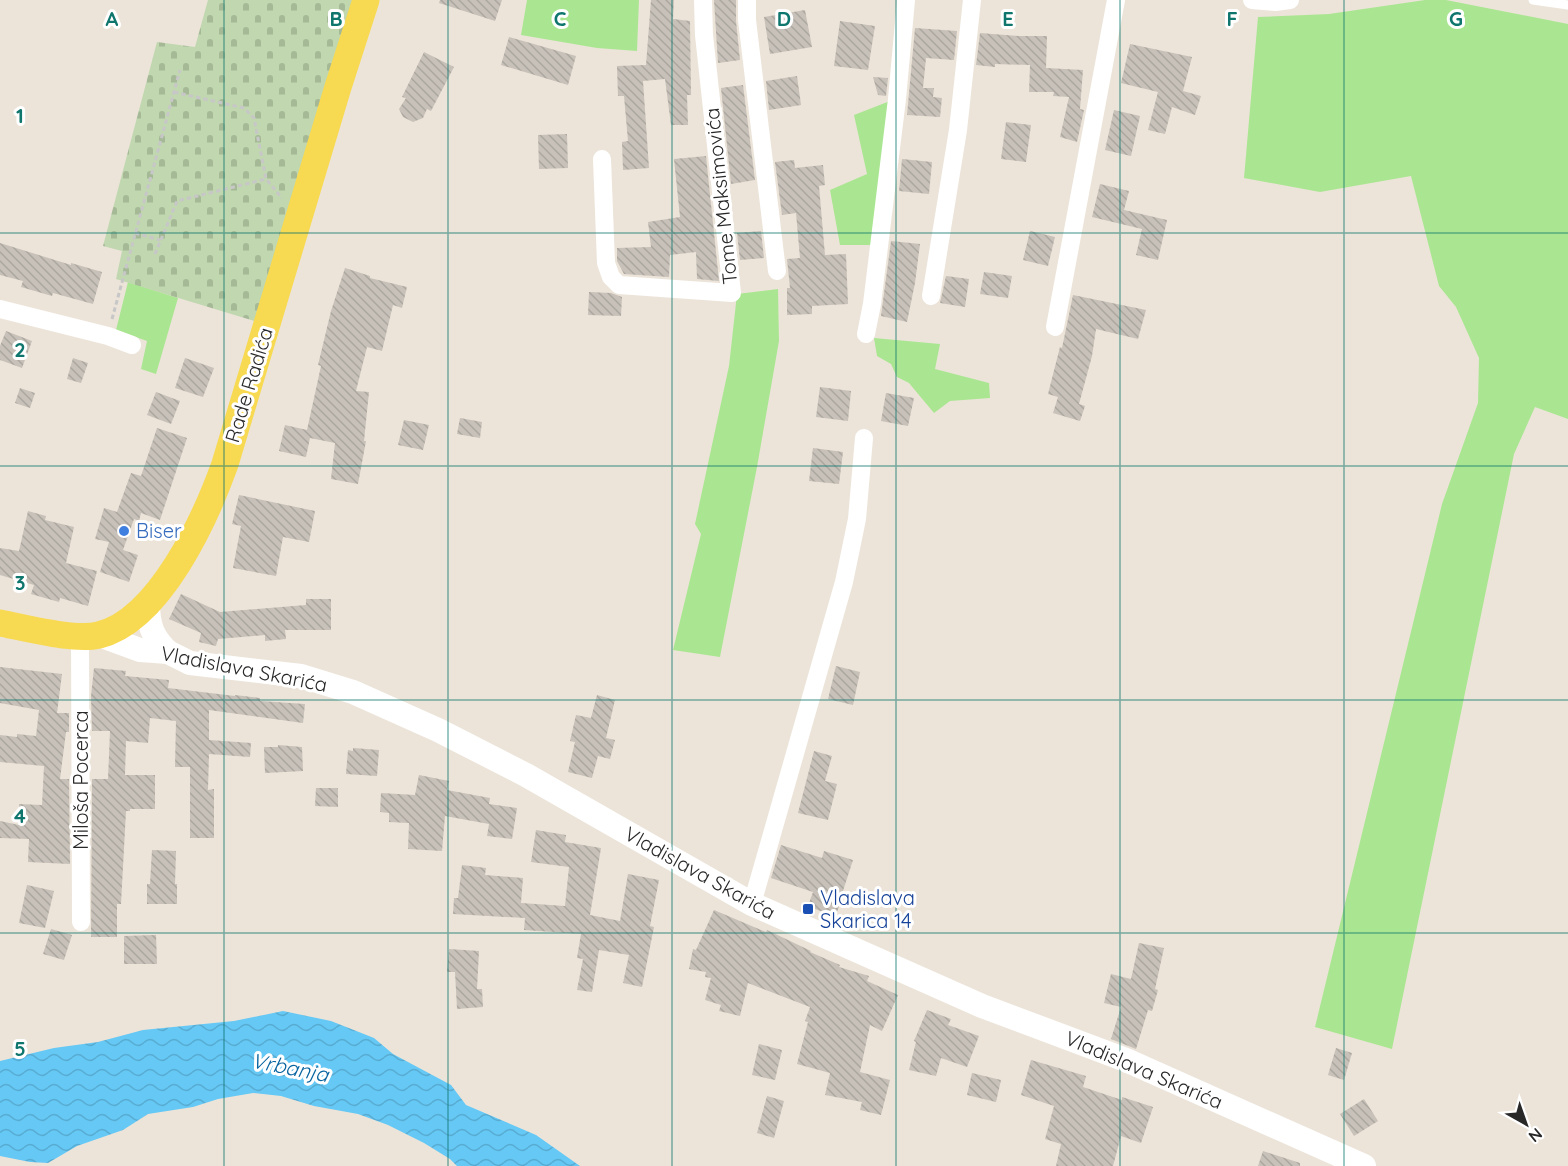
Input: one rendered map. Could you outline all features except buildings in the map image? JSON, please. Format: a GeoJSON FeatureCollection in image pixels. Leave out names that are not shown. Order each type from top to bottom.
{"type":"FeatureCollection","features":[{"type":"Feature","properties":{"kind":"main road","name":"Rade Radića"},"geometry":{"type":"LineString","coordinates":[[89,636],[127,623],[148,603],[189,545],[214,495],[366,0]]}},
{"type":"Feature","properties":{"kind":"main road"},"geometry":{"type":"LineString","coordinates":[[0,623],[89,636]]}},
{"type":"Feature","properties":{"kind":"street","name":"Tome Maksimovića"},"geometry":{"type":"LineString","coordinates":[[602,159],[606,263],[611,277],[619,285],[732,294],[704,35],[703,0]]}},
{"type":"Feature","properties":{"kind":"street"},"geometry":{"type":"LineString","coordinates":[[747,0],[747,20],[777,271]]}},
{"type":"Feature","properties":{"kind":"street"},"geometry":{"type":"LineString","coordinates":[[866,334],[872,304],[897,99],[906,0]]}},
{"type":"Feature","properties":{"kind":"street"},"geometry":{"type":"LineString","coordinates":[[931,296],[958,130],[972,0]]}},
{"type":"Feature","properties":{"kind":"street"},"geometry":{"type":"LineString","coordinates":[[1056,327],[1116,0]]}},
{"type":"Feature","properties":{"kind":"street"},"geometry":{"type":"LineString","coordinates":[[1252,0],[1275,2],[1290,0]]}},
{"type":"Feature","properties":{"kind":"street"},"geometry":{"type":"LineString","coordinates":[[0,309],[108,336],[132,345]]}},
{"type":"Feature","properties":{"kind":"street"},"geometry":{"type":"LineString","coordinates":[[752,904],[844,582],[857,519],[864,438]]}},
{"type":"Feature","properties":{"kind":"street"},"geometry":{"type":"LineString","coordinates":[[148,603],[149,622],[153,636],[168,652]]}},
{"type":"Feature","properties":{"kind":"street","name":"Vladislava Skarića"},"geometry":{"type":"LineString","coordinates":[[89,636],[140,650],[168,652],[190,663],[301,676],[352,692],[438,730],[526,774],[752,904],[982,1005],[1126,1060],[1364,1166]]}},
{"type":"Feature","properties":{"kind":"street","name":"Miloša Pocerca"},"geometry":{"type":"LineString","coordinates":[[81,922],[89,636]]}},
{"type":"Feature","properties":{"kind":"lane"},"geometry":{"type":"LineString","coordinates":[[1533,0],[1568,6]]}},
{"type":"Feature","properties":{"kind":"path"},"geometry":{"type":"LineString","coordinates":[[108,336],[180,70]]}},
{"type":"Feature","properties":{"kind":"path"},"geometry":{"type":"LineString","coordinates":[[174,92],[244,108],[254,118],[266,178],[282,198],[301,209]]}},
{"type":"Feature","properties":{"kind":"path"},"geometry":{"type":"LineString","coordinates":[[155,254],[177,201],[266,178]]}},
{"type":"Feature","properties":{"kind":"path"},"geometry":{"type":"LineString","coordinates":[[135,233],[160,240]]}},
{"type":"Feature","properties":{"kind":"green space"},"geometry":{"type":"Polygon","coordinates":[[[208,0],[355,0],[258,322],[116,279],[122,251],[103,246],[157,42],[195,47],[208,0]]]}},
{"type":"Feature","properties":{"kind":"green space"},"geometry":{"type":"Polygon","coordinates":[[[527,0],[639,0],[637,51],[597,48],[521,35],[527,0]]]}},
{"type":"Feature","properties":{"kind":"green space"},"geometry":{"type":"Polygon","coordinates":[[[1425,0],[1446,0],[1568,24],[1568,419],[1535,407],[1514,454],[1392,1049],[1315,1027],[1442,504],[1478,403],[1479,358],[1456,307],[1439,286],[1411,176],[1320,192],[1244,178],[1258,17],[1329,14],[1425,0]]]}},
{"type":"Feature","properties":{"kind":"green space"},"geometry":{"type":"Polygon","coordinates":[[[890,101],[874,245],[840,245],[830,190],[867,174],[854,115],[890,101]]]}},
{"type":"Feature","properties":{"kind":"green space"},"geometry":{"type":"Polygon","coordinates":[[[128,282],[178,298],[156,374],[141,369],[147,341],[116,330],[128,282]]]}},
{"type":"Feature","properties":{"kind":"green space"},"geometry":{"type":"Polygon","coordinates":[[[778,289],[779,341],[720,657],[673,650],[701,534],[695,524],[729,366],[737,294],[778,289]]]}},
{"type":"Feature","properties":{"kind":"green space"},"geometry":{"type":"Polygon","coordinates":[[[874,338],[940,344],[935,369],[989,383],[990,398],[950,401],[934,413],[909,383],[897,377],[891,364],[877,356],[874,338]]]}},
{"type":"Feature","properties":{"kind":"water","name":"Vrbanja"},"geometry":{"type":"Polygon","coordinates":[[[283,1011],[331,1021],[374,1038],[393,1054],[451,1085],[466,1105],[536,1135],[580,1166],[457,1166],[424,1143],[388,1125],[358,1114],[314,1106],[281,1096],[253,1093],[218,1099],[193,1107],[148,1114],[123,1130],[77,1146],[48,1163],[0,1156],[0,1061],[54,1048],[98,1042],[143,1030],[234,1021],[283,1011]]]}},
{"type":"Feature","properties":{"kind":"place","name":"Biser"},"geometry":{"type":"Point","coordinates":[124,531]}},
{"type":"Feature","properties":{"kind":"place","name":"Vladislava Skarica 14"},"geometry":{"type":"Point","coordinates":[808,909]}}]}
